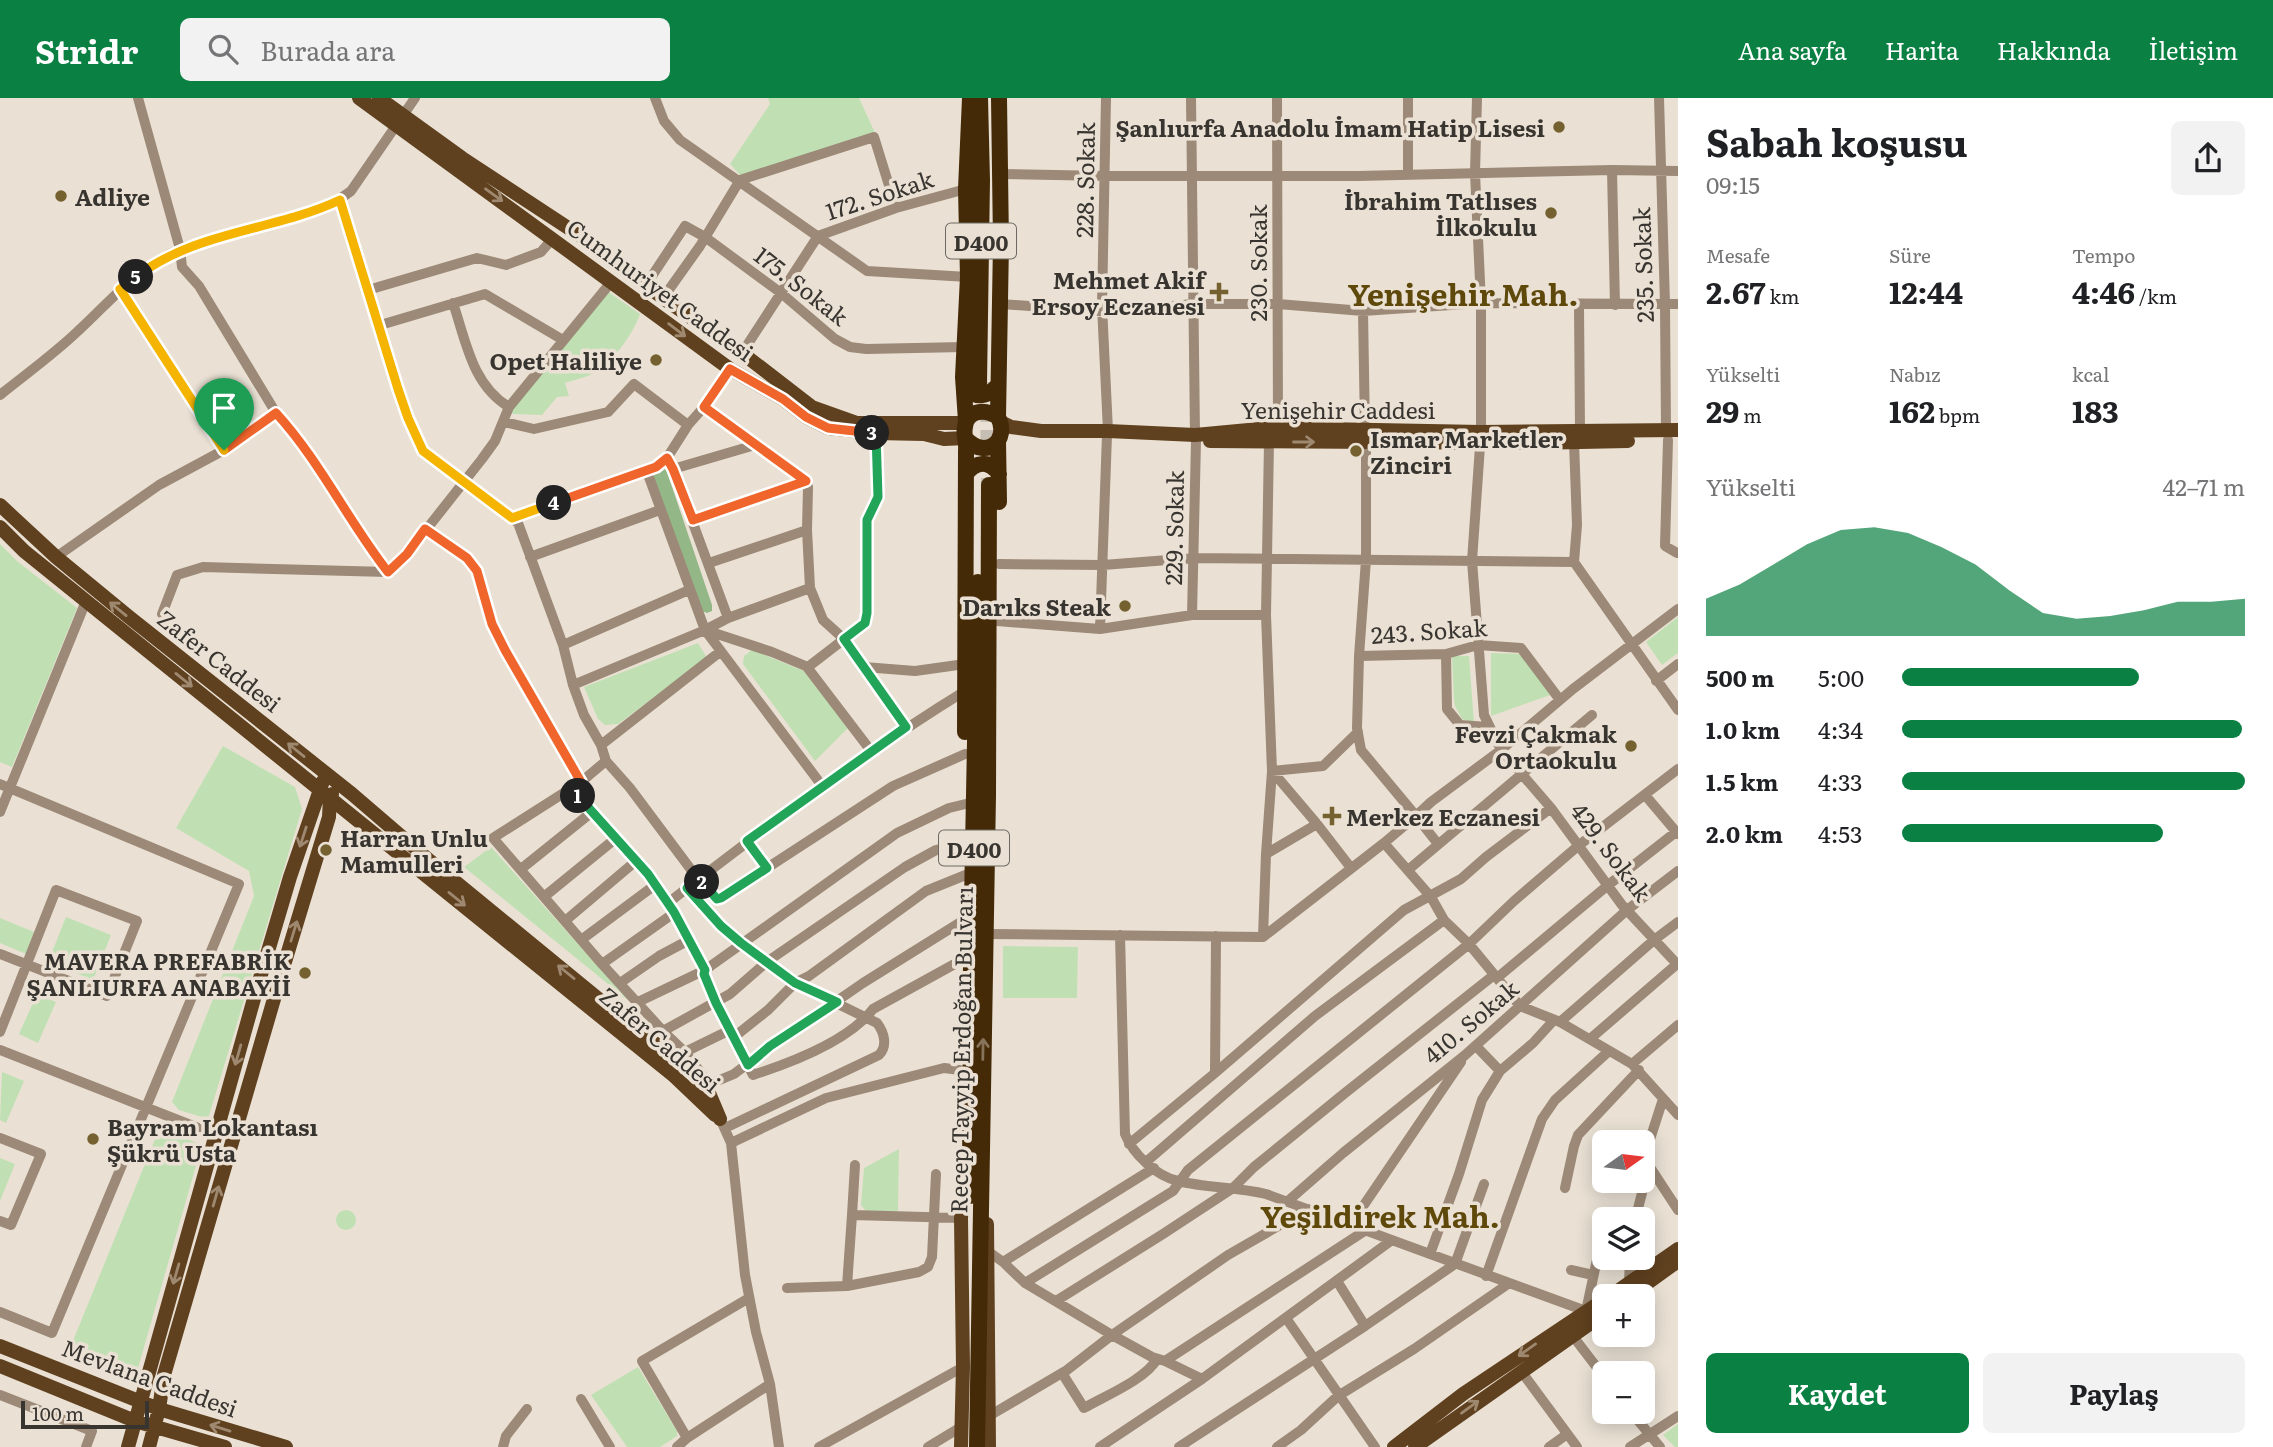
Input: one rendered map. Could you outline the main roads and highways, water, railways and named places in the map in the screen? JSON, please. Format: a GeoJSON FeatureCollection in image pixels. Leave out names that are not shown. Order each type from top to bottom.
{"type":"FeatureCollection","features":[{"type":"Feature","properties":{"kind":"highway"},"geometry":{"type":"LineString","coordinates":[[970,98],[966,189],[968,277],[963,377],[966,430],[965,754],[979,795]]}},
{"type":"Feature","properties":{"kind":"highway","name":"D400"},"geometry":{"type":"LineString","coordinates":[[980,98],[988,384]]}},
{"type":"Feature","properties":{"kind":"highway","name":"D400"},"geometry":{"type":"LineString","coordinates":[[988,384],[991,175],[989,98]]}},
{"type":"Feature","properties":{"kind":"highway"},"geometry":{"type":"LineString","coordinates":[[963,377],[968,391],[976,395],[988,394],[1001,304],[999,98]]}},
{"type":"Feature","properties":{"kind":"highway"},"geometry":{"type":"LineString","coordinates":[[979,795],[996,678],[998,621],[999,564],[989,482],[1002,429],[988,384]]}},
{"type":"Feature","properties":{"kind":"highway"},"geometry":{"type":"LineString","coordinates":[[998,419],[988,411],[981,411],[970,416],[966,430],[976,447],[988,448],[999,440]]}},
{"type":"Feature","properties":{"kind":"highway"},"geometry":{"type":"LineString","coordinates":[[966,474],[976,464],[995,467],[989,482]]}},
{"type":"Feature","properties":{"kind":"highway","name":"Recep Tayyip Erdoğan Bulvarı"},"geometry":{"type":"LineString","coordinates":[[964,1447],[966,1213],[975,1134],[984,934],[979,795],[989,482]]}},
{"type":"Feature","properties":{"kind":"highway","name":"Recep Tayyip Erdoğan Bulvarı"},"geometry":{"type":"LineString","coordinates":[[976,1447],[981,1191],[970,1075],[974,840],[979,795]]}},
{"type":"Feature","properties":{"kind":"main road","name":"Cumhuriyet Caddesi"},"geometry":{"type":"LineString","coordinates":[[359,98],[579,234],[812,407],[857,423],[966,430]]}},
{"type":"Feature","properties":{"kind":"main road","name":"Cumhuriyet Caddesi"},"geometry":{"type":"LineString","coordinates":[[379,98],[399,121],[441,157],[730,369],[783,399],[806,417],[828,428],[924,434],[944,439],[966,430]]}},
{"type":"Feature","properties":{"kind":"main road","name":"Yenişehir Caddesi"},"geometry":{"type":"LineString","coordinates":[[998,419],[1011,427],[1041,431],[1269,442],[1365,436],[1672,436]]}},
{"type":"Feature","properties":{"kind":"main road","name":"Yenişehir Caddesi"},"geometry":{"type":"LineString","coordinates":[[1196,438],[1278,428],[1365,436]]}},
{"type":"Feature","properties":{"kind":"main road","name":"Yenişehir Caddesi"},"geometry":{"type":"LineString","coordinates":[[999,440],[1044,435],[1108,433]]}},
{"type":"Feature","properties":{"kind":"main road","name":"Zafer Caddesi"},"geometry":{"type":"LineString","coordinates":[[0,505],[56,557],[339,783],[430,861],[693,1073],[709,1093],[722,1124],[673,1074],[24,551],[0,527]]}},
{"type":"Feature","properties":{"kind":"main road"},"geometry":{"type":"LineString","coordinates":[[149,1447],[164,1375],[329,817],[325,793],[326,773]]}},
{"type":"Feature","properties":{"kind":"main road"},"geometry":{"type":"LineString","coordinates":[[128,1447],[286,890],[325,793],[339,783]]}},
{"type":"Feature","properties":{"kind":"main road"},"geometry":{"type":"LineString","coordinates":[[975,1134],[989,1252],[989,1447]]}},
{"type":"Feature","properties":{"kind":"main road"},"geometry":{"type":"LineString","coordinates":[[964,1447],[961,1427],[966,1213]]}},
{"type":"Feature","properties":{"kind":"main road"},"geometry":{"type":"LineString","coordinates":[[1636,1284],[1678,1249]]}},
{"type":"Feature","properties":{"kind":"main road"},"geometry":{"type":"LineString","coordinates":[[1639,1284],[1678,1261]]}},
{"type":"Feature","properties":{"kind":"main road"},"geometry":{"type":"LineString","coordinates":[[1415,1447],[1521,1371],[1592,1307]]}},
{"type":"Feature","properties":{"kind":"main road"},"geometry":{"type":"LineString","coordinates":[[1394,1447],[1463,1394],[1541,1341],[1592,1319]]}},
{"type":"Feature","properties":{"kind":"main road","name":"Mevlana Caddesi"},"geometry":{"type":"LineString","coordinates":[[0,1346],[159,1409],[286,1447]]}},
{"type":"Feature","properties":{"kind":"main road","name":"Mevlana Caddesi"},"geometry":{"type":"LineString","coordinates":[[0,1366],[135,1422],[225,1447]]}},
{"type":"Feature","properties":{"kind":"tunnel"},"geometry":{"type":"LineString","coordinates":[[988,382],[989,485]]}},
{"type":"Feature","properties":{"kind":"place","name":"Şanlıurfa Anadolu İmam Hatip Lisesi"},"geometry":{"type":"Point","coordinates":[1559,127]}},
{"type":"Feature","properties":{"kind":"place","name":"Adliye"},"geometry":{"type":"Point","coordinates":[61,196]}},
{"type":"Feature","properties":{"kind":"place","name":"İbrahim Tatlıses İlkokulu"},"geometry":{"type":"Point","coordinates":[1551,213]}},
{"type":"Feature","properties":{"kind":"place","name":"Mehmet Akif Ersoy Eczanesi"},"geometry":{"type":"Point","coordinates":[1219,292]}},
{"type":"Feature","properties":{"kind":"place","name":"Opet Haliliye"},"geometry":{"type":"Point","coordinates":[656,360]}},
{"type":"Feature","properties":{"kind":"place","name":"Ismar Marketler Zinciri"},"geometry":{"type":"Point","coordinates":[1356,451]}},
{"type":"Feature","properties":{"kind":"place","name":"Darıks Steak"},"geometry":{"type":"Point","coordinates":[1125,606]}},
{"type":"Feature","properties":{"kind":"place","name":"Fevzi Çakmak Ortaokulu"},"geometry":{"type":"Point","coordinates":[1631,746]}},
{"type":"Feature","properties":{"kind":"place","name":"Merkez Eczanesi"},"geometry":{"type":"Point","coordinates":[1332,816]}},
{"type":"Feature","properties":{"kind":"place","name":"Harran Unlu Mamulleri"},"geometry":{"type":"Point","coordinates":[326,850]}},
{"type":"Feature","properties":{"kind":"place","name":"MAVERA PREFABRİK ŞANLIURFA ANABAYİİ"},"geometry":{"type":"Point","coordinates":[305,973]}},
{"type":"Feature","properties":{"kind":"place","name":"Bayram Lokantası Şükrü Usta"},"geometry":{"type":"Point","coordinates":[93,1139]}},
{"type":"Feature","properties":{"kind":"district","name":"Yenişehir Mah."},"geometry":{"type":"Point","coordinates":[1463,293]}},
{"type":"Feature","properties":{"kind":"district","name":"Yeşildirek Mah."},"geometry":{"type":"Point","coordinates":[1380,1215]}}]}
